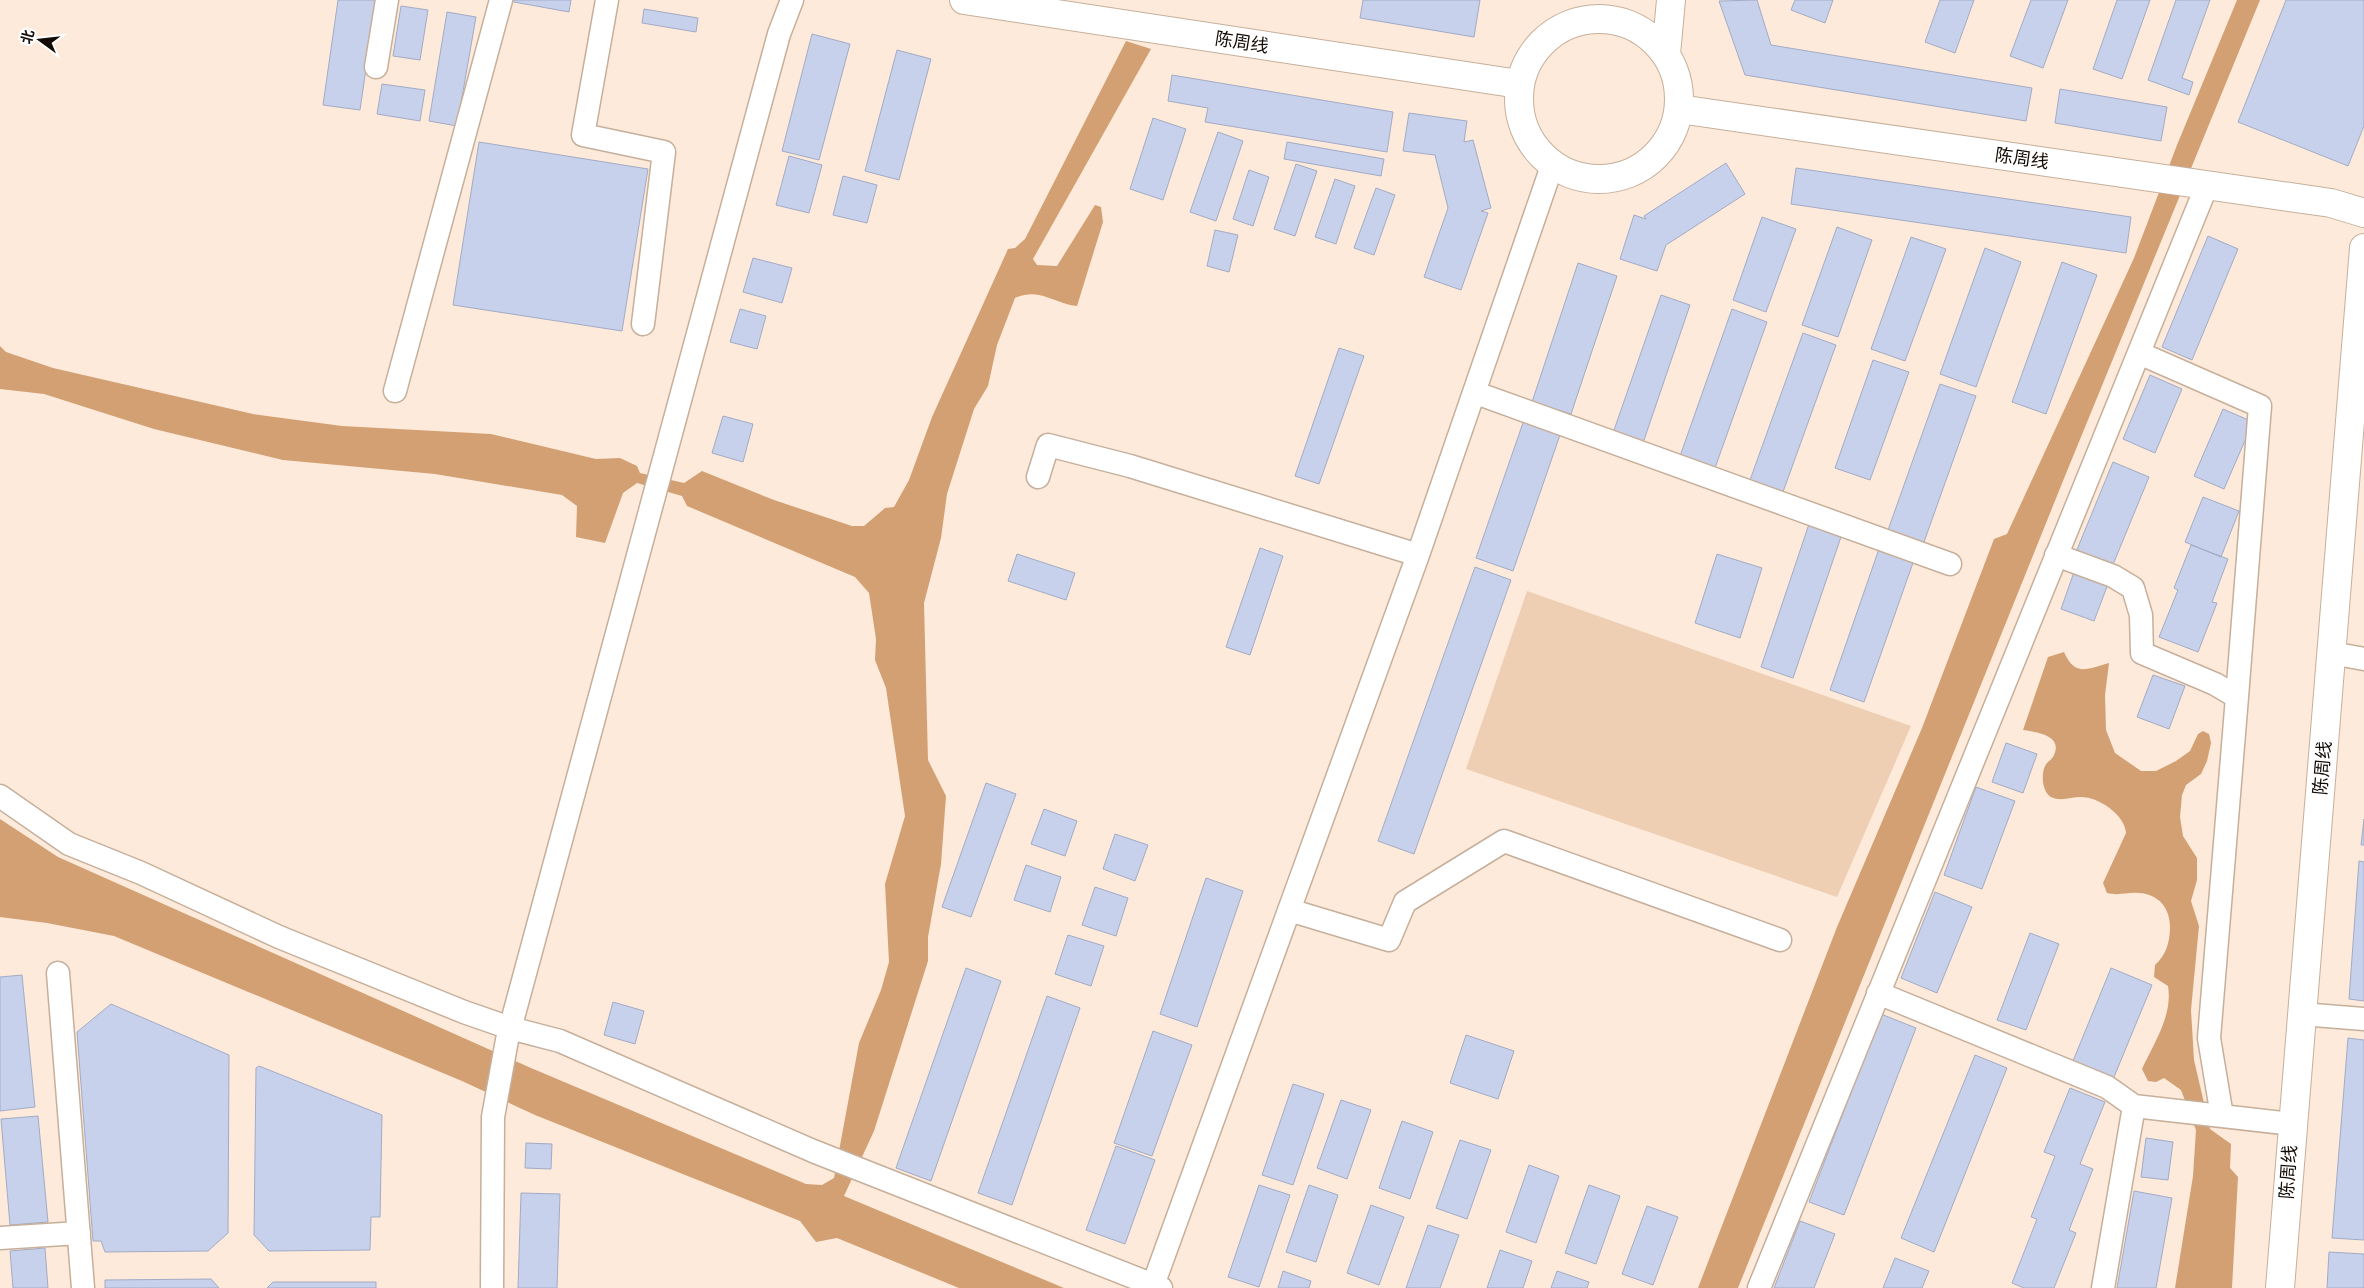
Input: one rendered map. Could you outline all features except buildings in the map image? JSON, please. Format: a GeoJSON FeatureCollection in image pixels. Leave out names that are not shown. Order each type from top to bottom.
{"type":"FeatureCollection","features":[{"type":"Feature","properties":{"kind":"main road","name":"陈周线"},"geometry":{"type":"LineString","coordinates":[[964,0],[1519,84]]}},
{"type":"Feature","properties":{"kind":"main road"},"geometry":{"type":"LineString","coordinates":[[1577,20],[1611,18],[1642,30],[1666,54],[1678,80],[1679,109],[1671,136],[1655,158],[1632,174],[1605,180],[1577,178],[1552,166],[1531,144],[1519,115],[1519,84],[1530,56],[1550,34],[1577,20],[1595,0]]}},
{"type":"Feature","properties":{"kind":"main road"},"geometry":{"type":"LineString","coordinates":[[1666,54],[1671,0]]}},
{"type":"Feature","properties":{"kind":"main road","name":"陈周线"},"geometry":{"type":"LineString","coordinates":[[1679,109],[2332,203],[2364,213]]}},
{"type":"Feature","properties":{"kind":"main road","name":"陈周线"},"geometry":{"type":"LineString","coordinates":[[2280,1288],[2331,653],[2357,419],[2364,248]]}},
{"type":"Feature","properties":{"kind":"street"},"geometry":{"type":"LineString","coordinates":[[376,66],[387,0]]}},
{"type":"Feature","properties":{"kind":"street"},"geometry":{"type":"LineString","coordinates":[[395,391],[501,0]]}},
{"type":"Feature","properties":{"kind":"street"},"geometry":{"type":"LineString","coordinates":[[607,0],[583,135],[664,152],[643,324]]}},
{"type":"Feature","properties":{"kind":"street"},"geometry":{"type":"LineString","coordinates":[[492,1288],[493,1117],[508,1034],[779,34],[792,0]]}},
{"type":"Feature","properties":{"kind":"street"},"geometry":{"type":"LineString","coordinates":[[0,796],[69,844],[141,873],[288,940],[508,1034],[560,1041],[813,1151],[1155,1287],[1476,393],[1552,166]]}},
{"type":"Feature","properties":{"kind":"street"},"geometry":{"type":"LineString","coordinates":[[1759,1288],[2207,185]]}},
{"type":"Feature","properties":{"kind":"street"},"geometry":{"type":"LineString","coordinates":[[2138,352],[2260,406],[2209,1038],[2222,1116]]}},
{"type":"Feature","properties":{"kind":"street"},"geometry":{"type":"LineString","coordinates":[[1476,393],[1950,564]]}},
{"type":"Feature","properties":{"kind":"street"},"geometry":{"type":"LineString","coordinates":[[1038,477],[1048,446],[1130,466],[1418,555]]}},
{"type":"Feature","properties":{"kind":"street"},"geometry":{"type":"LineString","coordinates":[[2056,555],[2112,576],[2133,588],[2141,615],[2142,653],[2215,684],[2237,697]]}},
{"type":"Feature","properties":{"kind":"street"},"geometry":{"type":"LineString","coordinates":[[2331,653],[2364,659]]}},
{"type":"Feature","properties":{"kind":"street"},"geometry":{"type":"LineString","coordinates":[[1289,910],[1389,940],[1405,902],[1504,841],[1780,940]]}},
{"type":"Feature","properties":{"kind":"street"},"geometry":{"type":"LineString","coordinates":[[58,973],[83,1288]]}},
{"type":"Feature","properties":{"kind":"street"},"geometry":{"type":"LineString","coordinates":[[1878,993],[2107,1088],[2134,1106],[2292,1124]]}},
{"type":"Feature","properties":{"kind":"street"},"geometry":{"type":"LineString","coordinates":[[2301,1014],[2364,1019]]}},
{"type":"Feature","properties":{"kind":"street"},"geometry":{"type":"LineString","coordinates":[[2103,1288],[2134,1106]]}},
{"type":"Feature","properties":{"kind":"street"},"geometry":{"type":"LineString","coordinates":[[0,1238],[79,1233]]}},
{"type":"Feature","properties":{"kind":"shaded area"},"geometry":{"type":"Polygon","coordinates":[[[2237,0],[2260,0],[2065,476],[1738,1288],[1698,1288],[1837,927],[1922,728],[1994,539],[2007,534],[2134,258],[2177,145],[2237,0]]]}},
{"type":"Feature","properties":{"kind":"shaded area"},"geometry":{"type":"Polygon","coordinates":[[[1126,41],[1151,49],[1033,259],[1037,265],[1057,266],[1095,205],[1101,207],[1103,222],[1077,306],[1032,294],[1015,298],[997,345],[988,386],[974,409],[947,494],[941,538],[924,603],[928,760],[946,796],[941,864],[928,937],[928,961],[874,1131],[844,1196],[1064,1288],[959,1288],[837,1238],[816,1242],[800,1221],[535,1115],[462,1081],[114,936],[47,923],[0,917],[0,819],[58,857],[531,1068],[806,1184],[822,1185],[834,1178],[859,1043],[881,990],[889,962],[885,884],[905,816],[886,688],[875,660],[876,639],[869,593],[855,577],[687,506],[682,496],[637,483],[623,493],[605,543],[576,537],[577,506],[562,495],[435,474],[283,460],[154,429],[44,394],[0,389],[0,346],[6,352],[53,368],[253,414],[342,426],[491,434],[596,459],[620,458],[637,466],[640,473],[684,483],[702,471],[774,500],[852,526],[864,526],[885,508],[894,507],[909,480],[932,417],[1008,249],[1015,248],[1025,239],[1126,41]]]}},
{"type":"Feature","properties":{"kind":"shaded area"},"geometry":{"type":"Polygon","coordinates":[[[1527,591],[1911,726],[1837,897],[1466,769],[1527,591]]]}},
{"type":"Feature","properties":{"kind":"shaded area"},"geometry":{"type":"Polygon","coordinates":[[[2064,652],[2068,660],[2077,668],[2088,669],[2109,663],[2105,695],[2106,730],[2115,753],[2141,771],[2156,771],[2176,761],[2190,751],[2198,734],[2203,731],[2209,734],[2211,743],[2207,761],[2201,774],[2186,785],[2182,795],[2180,817],[2183,836],[2197,858],[2197,880],[2191,901],[2199,926],[2191,1010],[2194,1060],[2210,1129],[2231,1144],[2230,1168],[2238,1177],[2232,1288],[2175,1288],[2193,1176],[2196,1130],[2181,1090],[2164,1078],[2156,1082],[2148,1081],[2142,1069],[2161,1029],[2168,1008],[2168,986],[2154,977],[2155,965],[2162,957],[2168,945],[2169,916],[2163,904],[2153,896],[2139,893],[2107,893],[2103,883],[2126,833],[2125,826],[2110,808],[2095,800],[2081,797],[2058,799],[2048,795],[2043,783],[2043,774],[2046,765],[2056,750],[2055,744],[2047,736],[2023,730],[2048,657],[2064,652]]]}}]}
